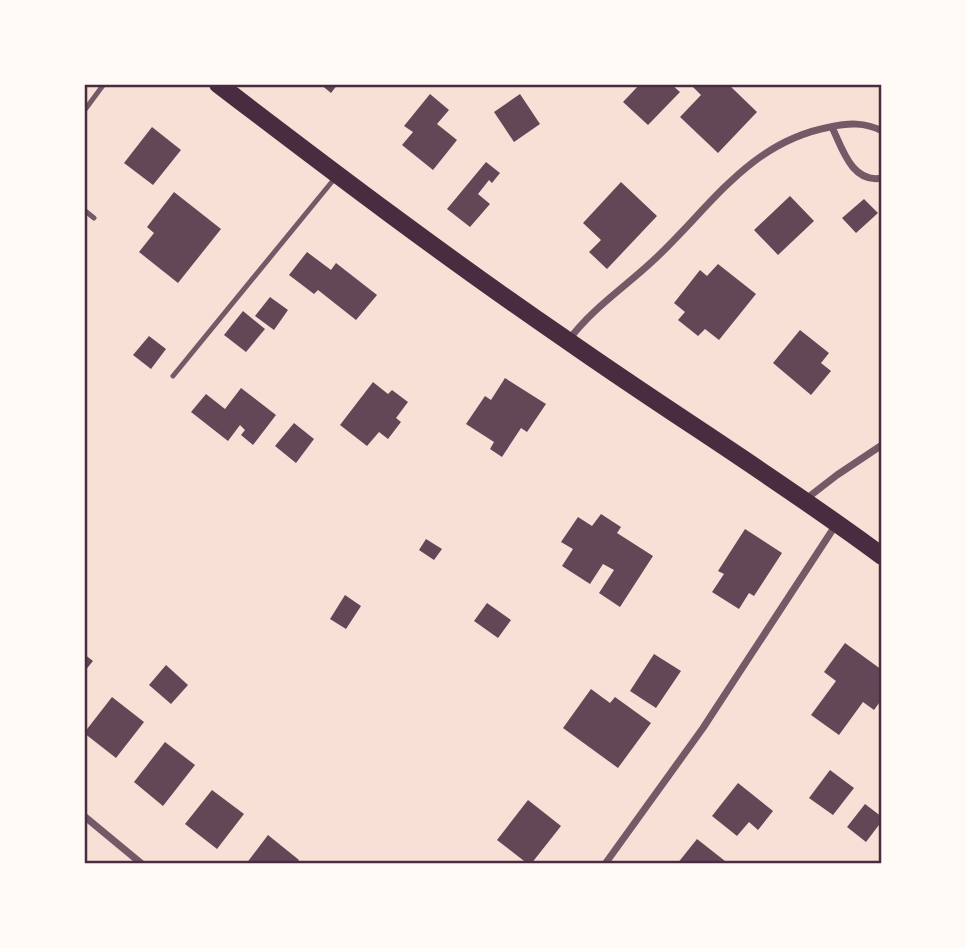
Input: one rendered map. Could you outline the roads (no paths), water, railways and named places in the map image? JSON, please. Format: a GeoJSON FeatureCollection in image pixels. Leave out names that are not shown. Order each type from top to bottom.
{"type":"FeatureCollection","features":[{"type":"Feature","properties":{"kind":"main road"},"geometry":{"type":"LineString","coordinates":[[218,84],[337,175],[568,341],[806,500],[882,556]]}},
{"type":"Feature","properties":{"kind":"street"},"geometry":{"type":"LineString","coordinates":[[568,341],[589,314],[657,257],[740,172],[762,155],[792,138],[832,127],[855,124],[882,131]]}},
{"type":"Feature","properties":{"kind":"street"},"geometry":{"type":"LineString","coordinates":[[832,127],[855,170],[868,178],[882,178]]}},
{"type":"Feature","properties":{"kind":"street"},"geometry":{"type":"LineString","coordinates":[[806,500],[882,445]]}},
{"type":"Feature","properties":{"kind":"street"},"geometry":{"type":"LineString","coordinates":[[605,864],[703,728],[838,523]]}},
{"type":"Feature","properties":{"kind":"street"},"geometry":{"type":"LineString","coordinates":[[84,816],[142,864]]}},
{"type":"Feature","properties":{"kind":"lane"},"geometry":{"type":"LineString","coordinates":[[84,111],[104,84]]}},
{"type":"Feature","properties":{"kind":"lane"},"geometry":{"type":"LineString","coordinates":[[173,376],[337,175]]}},
{"type":"Feature","properties":{"kind":"lane"},"geometry":{"type":"LineString","coordinates":[[84,210],[94,218]]}}]}
